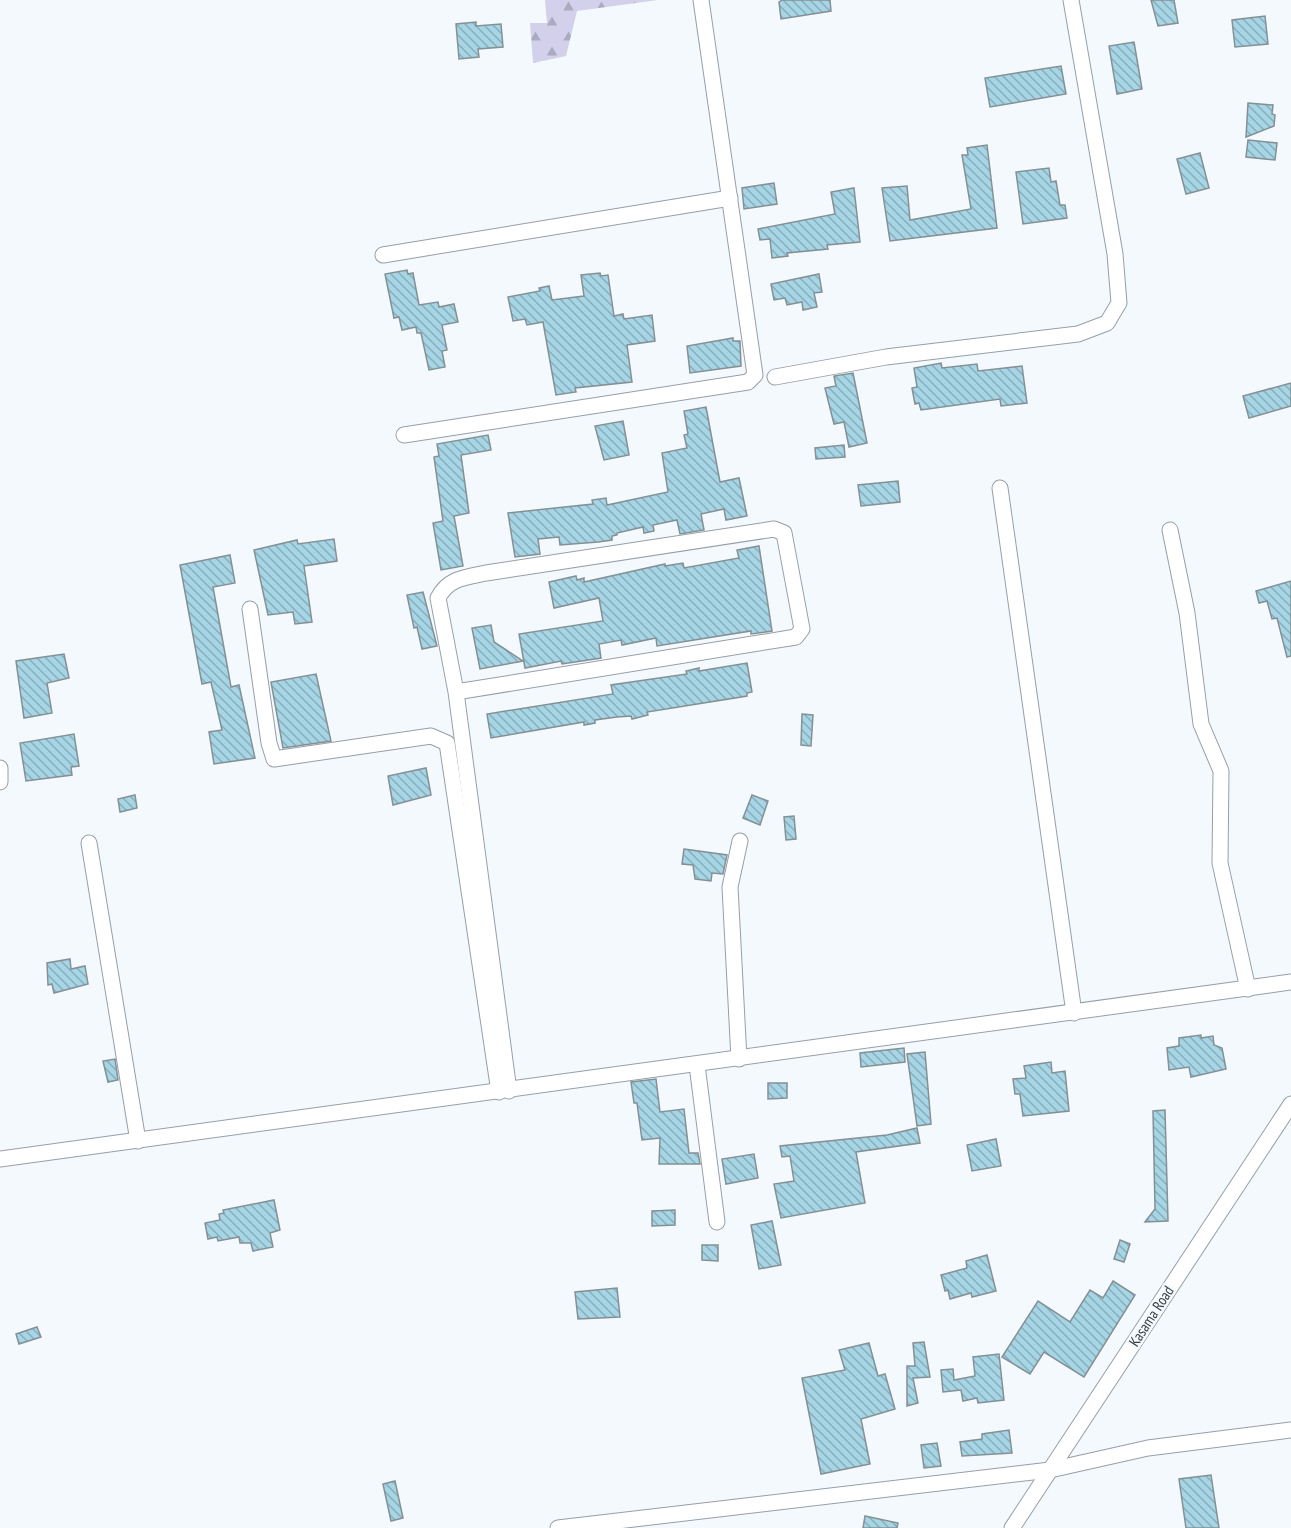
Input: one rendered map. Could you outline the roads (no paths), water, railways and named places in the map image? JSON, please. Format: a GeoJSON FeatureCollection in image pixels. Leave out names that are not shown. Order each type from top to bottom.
{"type":"FeatureCollection","features":[{"type":"Feature","properties":{"kind":"street"},"geometry":{"type":"LineString","coordinates":[[404,435],[748,382],[754,375],[755,364],[701,0]]}},
{"type":"Feature","properties":{"kind":"street"},"geometry":{"type":"LineString","coordinates":[[775,377],[886,357],[1078,334],[1107,323],[1119,303],[1115,254],[1071,0]]}},
{"type":"Feature","properties":{"kind":"street"},"geometry":{"type":"LineString","coordinates":[[383,255],[730,198]]}},
{"type":"Feature","properties":{"kind":"street"},"geometry":{"type":"LineString","coordinates":[[1000,488],[1074,1013]]}},
{"type":"Feature","properties":{"kind":"street"},"geometry":{"type":"LineString","coordinates":[[456,692],[796,637],[802,629],[784,532],[774,529],[459,579],[448,584],[438,598],[456,692],[504,1091]]}},
{"type":"Feature","properties":{"kind":"street"},"geometry":{"type":"LineString","coordinates":[[1170,530],[1187,613],[1201,724],[1221,771],[1220,863],[1248,989]]}},
{"type":"Feature","properties":{"kind":"street"},"geometry":{"type":"LineString","coordinates":[[250,609],[269,743],[274,759],[431,736],[447,743],[504,1091]]}},
{"type":"Feature","properties":{"kind":"street"},"geometry":{"type":"LineString","coordinates":[[0,768],[0,782]]}},
{"type":"Feature","properties":{"kind":"street"},"geometry":{"type":"LineString","coordinates":[[739,1059],[730,887],[740,841]]}},
{"type":"Feature","properties":{"kind":"street"},"geometry":{"type":"LineString","coordinates":[[89,843],[138,1141]]}},
{"type":"Feature","properties":{"kind":"street"},"geometry":{"type":"LineString","coordinates":[[0,1159],[1291,982]]}},
{"type":"Feature","properties":{"kind":"street"},"geometry":{"type":"LineString","coordinates":[[696,1065],[717,1222]]}},
{"type":"Feature","properties":{"kind":"street","name":"Kasama Road"},"geometry":{"type":"LineString","coordinates":[[1012,1528],[1291,1104]]}},
{"type":"Feature","properties":{"kind":"street"},"geometry":{"type":"LineString","coordinates":[[558,1528],[1050,1470],[1148,1448],[1291,1430]]}}]}
